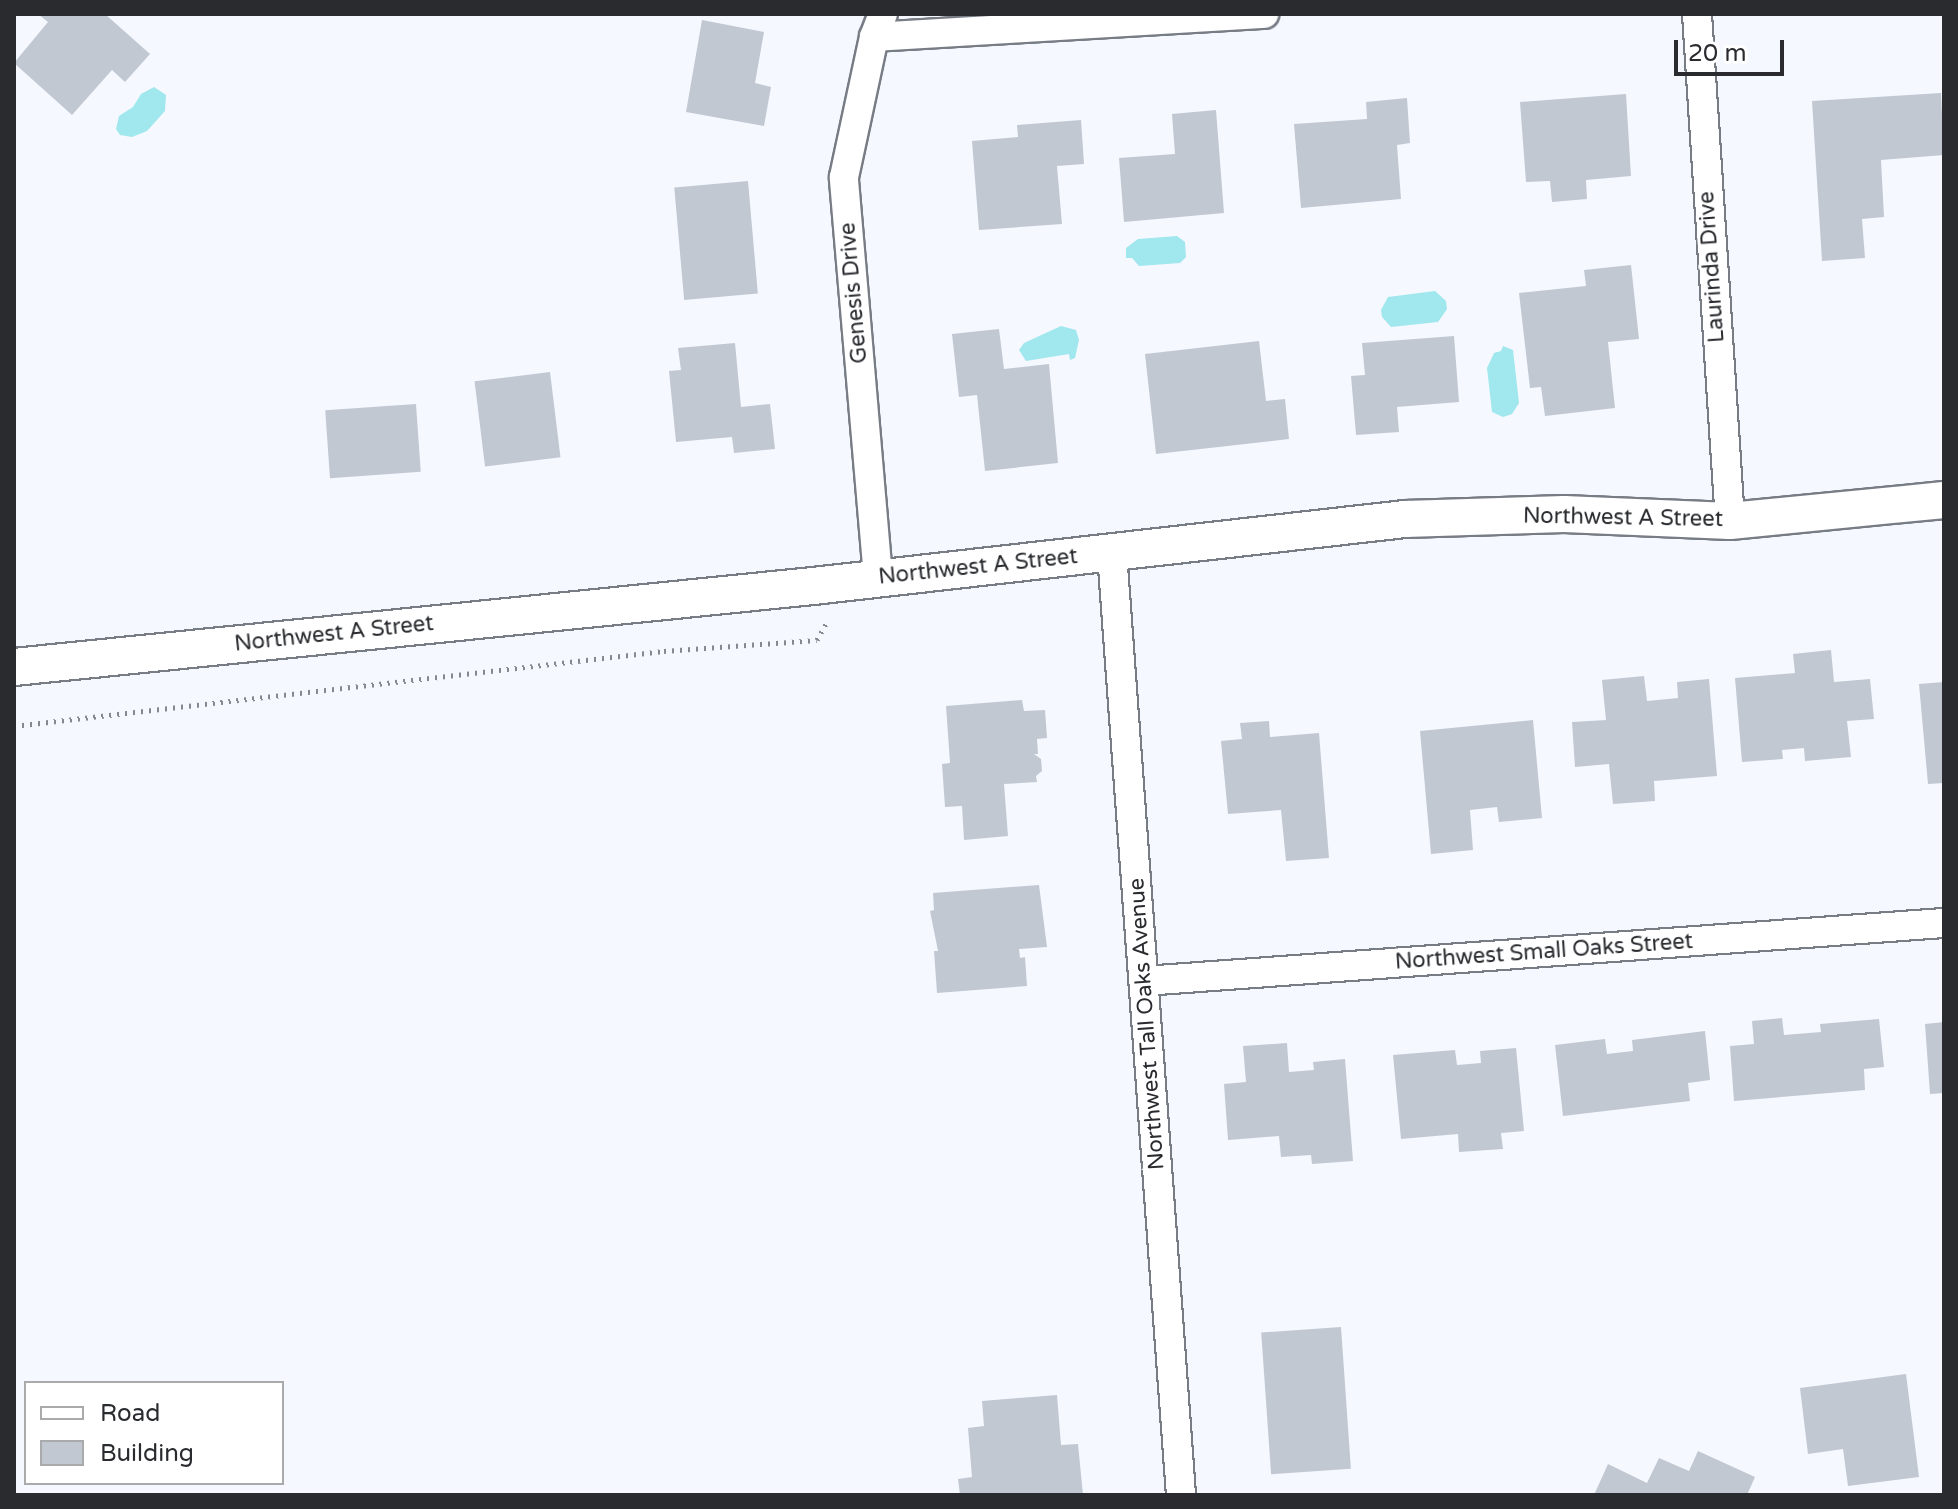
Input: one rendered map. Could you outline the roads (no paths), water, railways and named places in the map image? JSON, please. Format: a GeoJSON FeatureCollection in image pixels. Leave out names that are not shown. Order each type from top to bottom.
{"type":"FeatureCollection","features":[{"type":"Feature","properties":{"kind":"street"},"geometry":{"type":"LineString","coordinates":[[878,26],[1264,14]]}},
{"type":"Feature","properties":{"kind":"street","name":"Laurinda Drive"},"geometry":{"type":"LineString","coordinates":[[1697,14],[1730,521]]}},
{"type":"Feature","properties":{"kind":"street","name":"Genesis Drive"},"geometry":{"type":"LineString","coordinates":[[878,26],[844,177],[878,577]]}},
{"type":"Feature","properties":{"kind":"street","name":"Northwest A Street"},"geometry":{"type":"LineString","coordinates":[[14,667],[1112,553],[1405,519],[1564,514],[1730,521],[1944,500]]}},
{"type":"Feature","properties":{"kind":"street","name":"Northwest Tall Oaks Avenue"},"geometry":{"type":"LineString","coordinates":[[1112,553],[1181,1495]]}},
{"type":"Feature","properties":{"kind":"street","name":"Northwest Small Oaks Street"},"geometry":{"type":"LineString","coordinates":[[1144,981],[1944,923]]}},
{"type":"Feature","properties":{"kind":"water"},"geometry":{"type":"Polygon","coordinates":[[[154,87],[166,95],[165,111],[147,131],[132,137],[120,135],[116,129],[119,116],[133,107],[141,94],[154,87]]]}},
{"type":"Feature","properties":{"kind":"water"},"geometry":{"type":"Polygon","coordinates":[[[1177,236],[1185,242],[1186,257],[1180,263],[1139,266],[1132,258],[1126,258],[1126,248],[1138,239],[1177,236]]]}},
{"type":"Feature","properties":{"kind":"water"},"geometry":{"type":"Polygon","coordinates":[[[1435,291],[1446,301],[1447,309],[1438,322],[1391,327],[1382,317],[1381,310],[1388,297],[1435,291]]]}},
{"type":"Feature","properties":{"kind":"water"},"geometry":{"type":"Polygon","coordinates":[[[1061,326],[1076,330],[1079,340],[1075,358],[1070,360],[1069,354],[1026,361],[1019,350],[1024,343],[1061,326]]]}},
{"type":"Feature","properties":{"kind":"water"},"geometry":{"type":"Polygon","coordinates":[[[1503,346],[1513,350],[1519,403],[1512,414],[1503,417],[1492,412],[1487,368],[1494,353],[1501,351],[1503,346]]]}}]}
